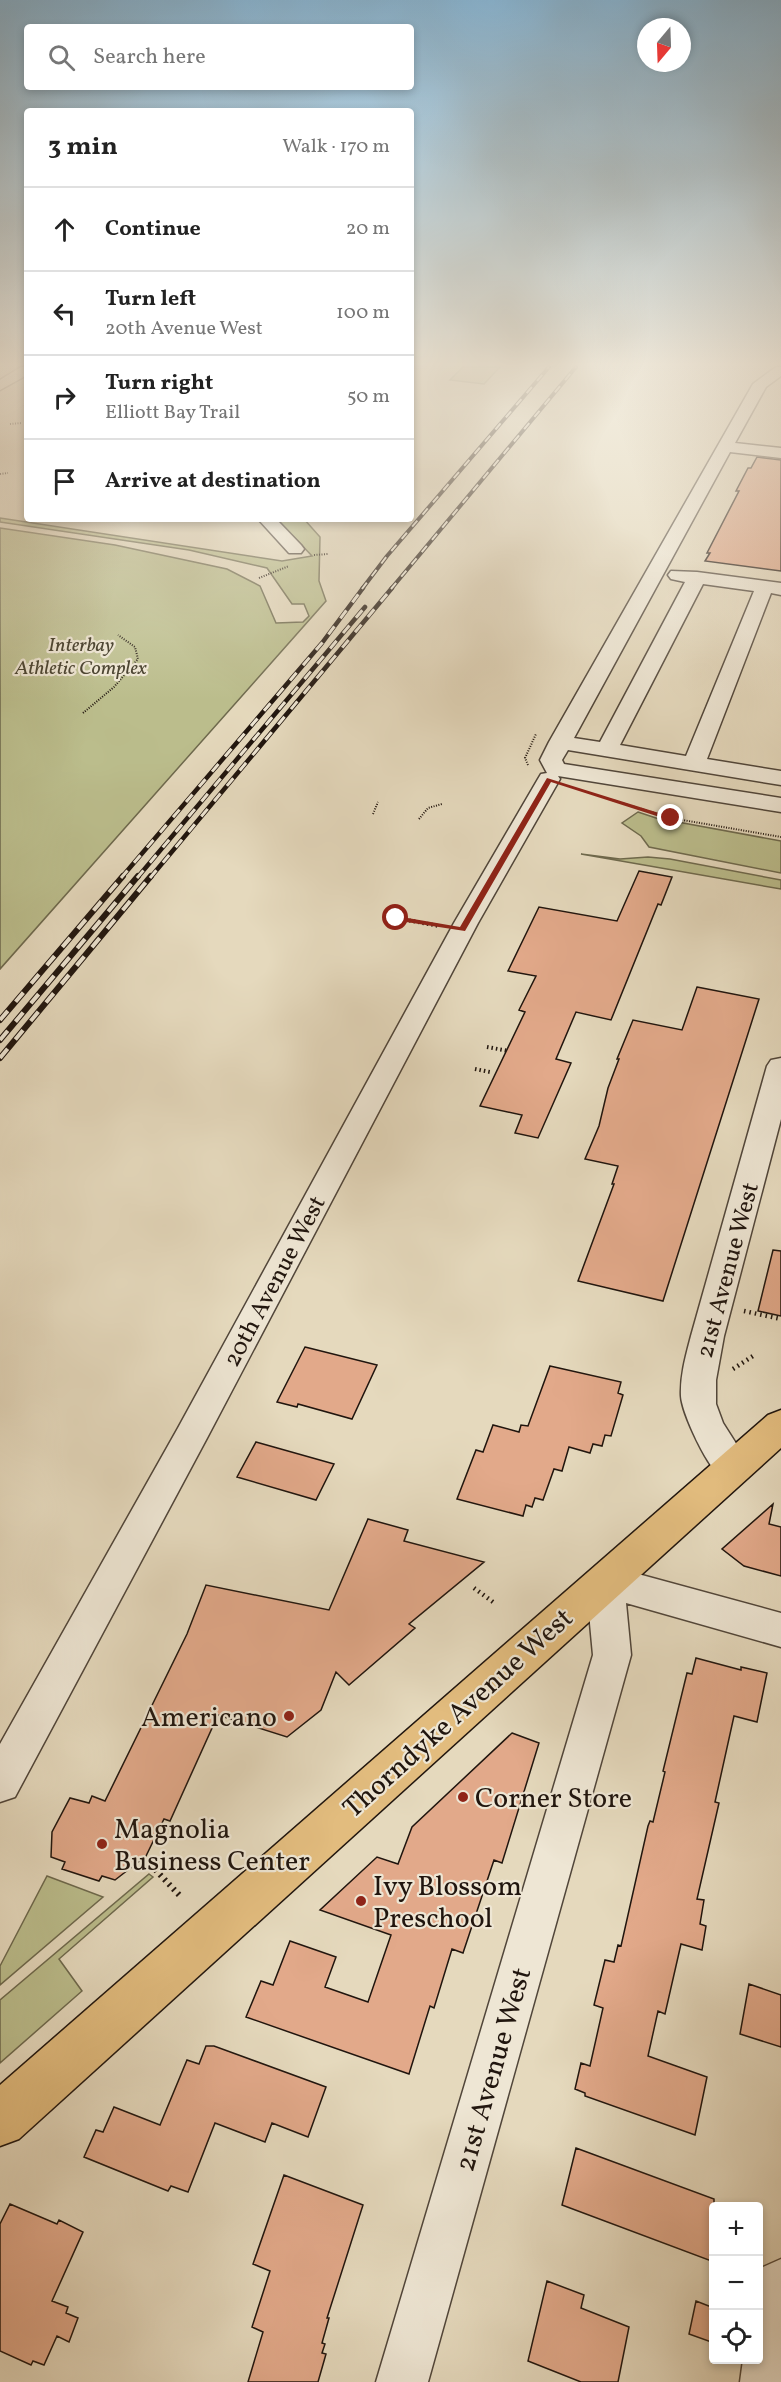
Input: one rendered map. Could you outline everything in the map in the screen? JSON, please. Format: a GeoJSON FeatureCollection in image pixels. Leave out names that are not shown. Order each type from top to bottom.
{"type":"FeatureCollection","features":[{"type":"Feature","properties":{"kind":"main road","name":"Thorndyke Avenue West"},"geometry":{"type":"LineString","coordinates":[[0,2120],[781,1425]]}},
{"type":"Feature","properties":{"kind":"street"},"geometry":{"type":"LineString","coordinates":[[708,478],[550,760],[555,769],[781,805]]}},
{"type":"Feature","properties":{"kind":"street"},"geometry":{"type":"LineString","coordinates":[[270,522],[295,549]]}},
{"type":"Feature","properties":{"kind":"street"},"geometry":{"type":"LineString","coordinates":[[655,572],[773,588],[694,764]]}},
{"type":"Feature","properties":{"kind":"street"},"geometry":{"type":"LineString","coordinates":[[607,750],[697,577]]}},
{"type":"Feature","properties":{"kind":"street"},"geometry":{"type":"LineString","coordinates":[[560,742],[781,778]]}},
{"type":"Feature","properties":{"kind":"street","name":"20th Avenue West"},"geometry":{"type":"LineString","coordinates":[[0,1783],[179,1458],[462,930],[549,779]]}},
{"type":"Feature","properties":{"kind":"street","name":"21st Avenue West"},"geometry":{"type":"LineString","coordinates":[[733,1467],[719,1449],[708,1427],[698,1396],[702,1365],[717,1305],[781,1066]]}},
{"type":"Feature","properties":{"kind":"street"},"geometry":{"type":"LineString","coordinates":[[604,1581],[781,1630]]}},
{"type":"Feature","properties":{"kind":"street","name":"21st Avenue West"},"geometry":{"type":"LineString","coordinates":[[402,2382],[612,1655],[604,1581]]}},
{"type":"Feature","properties":{"kind":"street"},"geometry":{"type":"LineString","coordinates":[[766,2382],[781,2285]]}},
{"type":"Feature","properties":{"kind":"path"},"geometry":{"type":"LineString","coordinates":[[83,713],[114,687],[138,659],[134,644],[118,635]]}},
{"type":"Feature","properties":{"kind":"path"},"geometry":{"type":"LineString","coordinates":[[603,797],[671,818],[781,837]]}},
{"type":"Feature","properties":{"kind":"path"},"geometry":{"type":"LineString","coordinates":[[373,814],[378,802]]}},
{"type":"Feature","properties":{"kind":"path"},"geometry":{"type":"LineString","coordinates":[[419,819],[423,809],[442,804]]}},
{"type":"Feature","properties":{"kind":"path"},"geometry":{"type":"LineString","coordinates":[[396,918],[462,930]]}},
{"type":"Feature","properties":{"kind":"path"},"geometry":{"type":"LineString","coordinates":[[487,1047],[509,1051]]}},
{"type":"Feature","properties":{"kind":"path"},"geometry":{"type":"LineString","coordinates":[[475,1069],[490,1072]]}},
{"type":"Feature","properties":{"kind":"path"},"geometry":{"type":"LineString","coordinates":[[753,1313],[781,1319]]}},
{"type":"Feature","properties":{"kind":"path"},"geometry":{"type":"LineString","coordinates":[[733,1369],[753,1356]]}},
{"type":"Feature","properties":{"kind":"path"},"geometry":{"type":"LineString","coordinates":[[474,1588],[493,1602]]}},
{"type":"Feature","properties":{"kind":"path"},"geometry":{"type":"LineString","coordinates":[[151,1865],[182,1898]]}},
{"type":"Feature","properties":{"kind":"green space","name":"Interbay Athletic Complex"},"geometry":{"type":"Polygon","coordinates":[[[0,518],[282,561],[312,556],[280,522],[307,522],[320,537],[319,581],[326,601],[0,969],[0,528],[115,545],[227,569],[260,586],[276,623],[303,622],[309,616],[304,604],[292,604],[267,568],[189,550],[0,522],[0,518]]]}},
{"type":"Feature","properties":{"kind":"green space"},"geometry":{"type":"Polygon","coordinates":[[[638,812],[656,818],[781,841],[781,873],[649,847],[641,836],[622,823],[638,812]]]}},
{"type":"Feature","properties":{"kind":"green space"},"geometry":{"type":"Polygon","coordinates":[[[581,854],[620,859],[648,857],[670,859],[781,880],[781,889],[581,854]]]}},
{"type":"Feature","properties":{"kind":"green space"},"geometry":{"type":"Polygon","coordinates":[[[149,1874],[153,1877],[59,1959],[82,1991],[0,2063],[0,2000],[149,1874]]]}},
{"type":"Feature","properties":{"kind":"green space"},"geometry":{"type":"Polygon","coordinates":[[[47,1876],[103,1897],[0,1985],[0,1966],[47,1876]]]}},
{"type":"Feature","properties":{"kind":"building"},"geometry":{"type":"Polygon","coordinates":[[[743,478],[781,478],[781,571],[705,561],[739,491],[736,491],[743,478]]]}},
{"type":"Feature","properties":{"kind":"building"},"geometry":{"type":"Polygon","coordinates":[[[639,871],[672,877],[661,905],[658,904],[611,1020],[576,1012],[556,1059],[571,1063],[538,1138],[515,1133],[522,1115],[480,1106],[525,1012],[519,1010],[536,976],[508,971],[539,907],[617,921],[639,871]]]}},
{"type":"Feature","properties":{"kind":"building"},"geometry":{"type":"Polygon","coordinates":[[[697,987],[759,999],[663,1301],[578,1281],[614,1184],[612,1184],[618,1166],[585,1159],[599,1126],[608,1088],[619,1059],[617,1059],[633,1020],[682,1030],[697,987]]]}},
{"type":"Feature","properties":{"kind":"building"},"geometry":{"type":"Polygon","coordinates":[[[773,1250],[781,1251],[781,1316],[758,1311],[773,1250]]]}},
{"type":"Feature","properties":{"kind":"building"},"geometry":{"type":"Polygon","coordinates":[[[305,1347],[377,1365],[352,1419],[298,1404],[297,1407],[277,1402],[305,1347]]]}},
{"type":"Feature","properties":{"kind":"building"},"geometry":{"type":"Polygon","coordinates":[[[550,1366],[621,1382],[618,1393],[623,1395],[611,1436],[605,1435],[602,1446],[593,1444],[590,1453],[569,1447],[562,1471],[554,1469],[543,1500],[535,1498],[532,1507],[526,1505],[523,1516],[457,1499],[476,1450],[483,1452],[493,1425],[519,1432],[521,1425],[528,1426],[550,1366]]]}},
{"type":"Feature","properties":{"kind":"building"},"geometry":{"type":"Polygon","coordinates":[[[256,1442],[334,1464],[316,1500],[237,1477],[256,1442]]]}},
{"type":"Feature","properties":{"kind":"building"},"geometry":{"type":"Polygon","coordinates":[[[773,1504],[769,1524],[781,1527],[781,1576],[744,1566],[722,1549],[773,1504]]]}},
{"type":"Feature","properties":{"kind":"building"},"geometry":{"type":"Polygon","coordinates":[[[368,1519],[408,1530],[404,1541],[484,1562],[409,1624],[415,1628],[349,1685],[336,1672],[321,1710],[287,1737],[218,1715],[170,1821],[164,1819],[146,1856],[115,1880],[102,1876],[99,1881],[62,1869],[65,1862],[51,1857],[52,1832],[70,1798],[89,1803],[92,1796],[105,1801],[187,1634],[206,1585],[329,1610],[368,1519]]]}},
{"type":"Feature","properties":{"kind":"building"},"geometry":{"type":"Polygon","coordinates":[[[696,1658],[741,1670],[741,1667],[767,1673],[757,1722],[734,1716],[715,1802],[719,1803],[697,1899],[704,1900],[700,1924],[706,1926],[702,1950],[681,1944],[665,2014],[658,2011],[648,2056],[707,2077],[695,2135],[585,2096],[585,2093],[575,2089],[581,2063],[590,2066],[603,2008],[594,2005],[605,1960],[614,1962],[618,1945],[621,1946],[648,1826],[650,1821],[653,1822],[687,1673],[692,1674],[696,1658]]]}},
{"type":"Feature","properties":{"kind":"building"},"geometry":{"type":"Polygon","coordinates":[[[512,1733],[539,1743],[502,1863],[494,1860],[463,1953],[452,1949],[434,2008],[430,2006],[409,2074],[246,2017],[261,1981],[273,1985],[290,1941],[336,1957],[325,1987],[368,2002],[391,1935],[320,1910],[377,1857],[398,1864],[412,1827],[512,1733]]]}},
{"type":"Feature","properties":{"kind":"building"},"geometry":{"type":"Polygon","coordinates":[[[749,1984],[781,1995],[781,2047],[740,2034],[749,1984]]]}},
{"type":"Feature","properties":{"kind":"building"},"geometry":{"type":"Polygon","coordinates":[[[206,2046],[214,2046],[326,2087],[308,2137],[272,2123],[265,2142],[215,2123],[188,2192],[171,2186],[168,2191],[84,2157],[96,2130],[103,2132],[114,2107],[160,2125],[187,2060],[199,2064],[206,2046]]]}},
{"type":"Feature","properties":{"kind":"building"},"geometry":{"type":"Polygon","coordinates":[[[576,2148],[714,2199],[714,2202],[709,2202],[709,2260],[562,2205],[576,2148]]]}},
{"type":"Feature","properties":{"kind":"building"},"geometry":{"type":"Polygon","coordinates":[[[284,2175],[363,2205],[327,2318],[329,2318],[322,2343],[325,2344],[322,2353],[326,2354],[318,2382],[248,2382],[263,2332],[252,2327],[270,2271],[253,2264],[284,2175]]]}},
{"type":"Feature","properties":{"kind":"building"},"geometry":{"type":"Polygon","coordinates":[[[10,2204],[57,2224],[59,2220],[83,2232],[52,2301],[68,2307],[66,2313],[78,2318],[69,2342],[57,2336],[44,2365],[33,2361],[31,2365],[0,2351],[0,2224],[10,2204]]]}},
{"type":"Feature","properties":{"kind":"building"},"geometry":{"type":"Polygon","coordinates":[[[547,2281],[584,2295],[581,2308],[629,2327],[618,2382],[581,2382],[528,2361],[547,2281]]]}},
{"type":"Feature","properties":{"kind":"building"},"geometry":{"type":"Polygon","coordinates":[[[696,2301],[709,2306],[709,2341],[689,2334],[696,2301]]]}},
{"type":"Feature","properties":{"kind":"railway"},"geometry":{"type":"LineString","coordinates":[[362,589],[454,478]]}},
{"type":"Feature","properties":{"kind":"railway"},"geometry":{"type":"LineString","coordinates":[[391,589],[483,478]]}},
{"type":"Feature","properties":{"kind":"railway"},"geometry":{"type":"LineString","coordinates":[[121,878],[322,643],[363,588]]}},
{"type":"Feature","properties":{"kind":"railway"},"geometry":{"type":"LineString","coordinates":[[150,878],[392,588]]}},
{"type":"Feature","properties":{"kind":"railway"},"geometry":{"type":"LineString","coordinates":[[137,878],[365,607]]}},
{"type":"Feature","properties":{"kind":"railway"},"geometry":{"type":"LineString","coordinates":[[0,1020],[123,876]]}},
{"type":"Feature","properties":{"kind":"railway"},"geometry":{"type":"LineString","coordinates":[[0,1040],[138,876]]}},
{"type":"Feature","properties":{"kind":"railway"},"geometry":{"type":"LineString","coordinates":[[0,1058],[151,876]]}},
{"type":"Feature","properties":{"kind":"place","name":"Americano"},"geometry":{"type":"Point","coordinates":[289,1716]}},
{"type":"Feature","properties":{"kind":"place","name":"Corner Store"},"geometry":{"type":"Point","coordinates":[463,1797]}},
{"type":"Feature","properties":{"kind":"place","name":"Magnolia Business Center"},"geometry":{"type":"Point","coordinates":[102,1844]}},
{"type":"Feature","properties":{"kind":"place","name":"Ivy Blossom Preschool"},"geometry":{"type":"Point","coordinates":[361,1901]}},
{"type":"Feature","properties":{"kind":"route"},"geometry":{"type":"LineString","coordinates":[[396,918],[462,930],[549,779],[671,818]]}}]}
